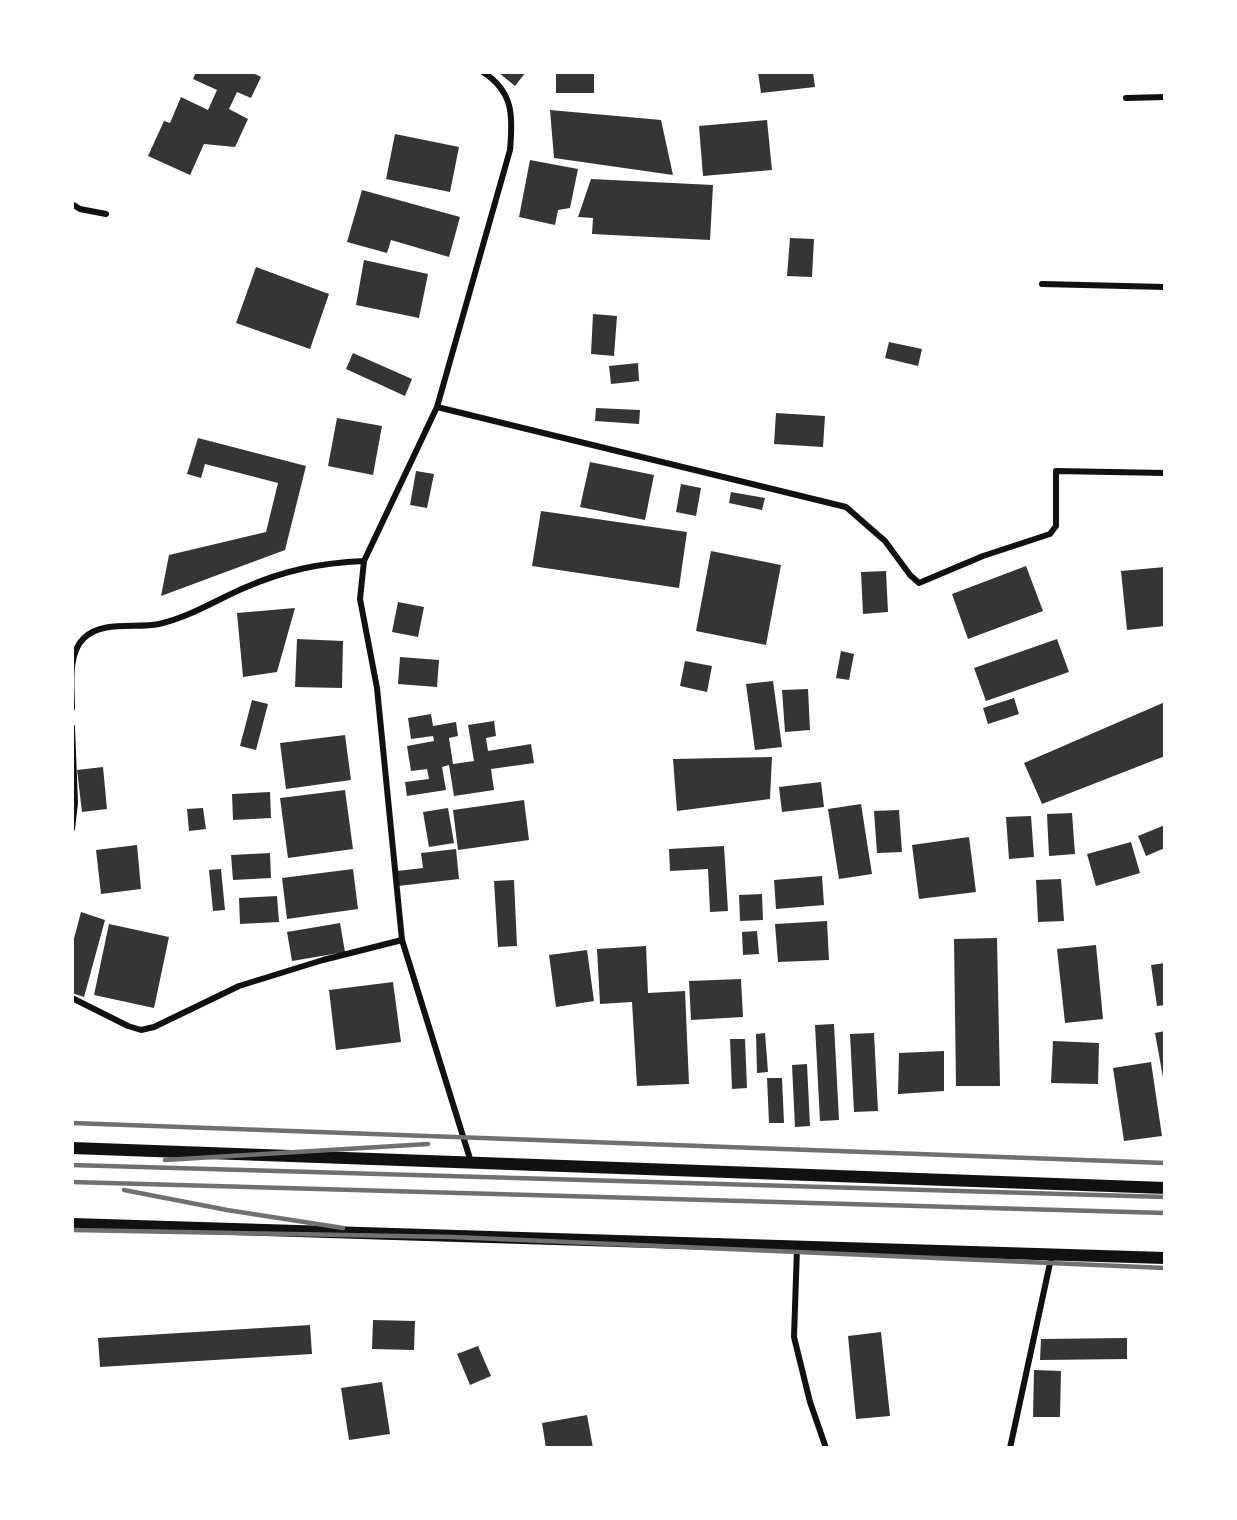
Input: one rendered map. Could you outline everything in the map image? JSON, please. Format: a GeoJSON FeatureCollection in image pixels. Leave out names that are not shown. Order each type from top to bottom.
{"type":"FeatureCollection","features":[{"type":"Feature","properties":{"kind":"main road"},"geometry":{"type":"LineString","coordinates":[[72,1148],[1165,1188]]}},
{"type":"Feature","properties":{"kind":"main road"},"geometry":{"type":"LineString","coordinates":[[72,1224],[1165,1258]]}},
{"type":"Feature","properties":{"kind":"street"},"geometry":{"type":"LineString","coordinates":[[471,1162],[402,940],[377,688],[360,598],[364,561],[437,407],[510,150],[513,118],[506,95],[483,72]]}},
{"type":"Feature","properties":{"kind":"street"},"geometry":{"type":"LineString","coordinates":[[1126,98],[1165,98]]}},
{"type":"Feature","properties":{"kind":"street"},"geometry":{"type":"LineString","coordinates":[[72,204],[80,209],[106,214]]}},
{"type":"Feature","properties":{"kind":"street"},"geometry":{"type":"LineString","coordinates":[[1042,284],[1165,287]]}},
{"type":"Feature","properties":{"kind":"street"},"geometry":{"type":"LineString","coordinates":[[437,407],[846,507],[885,541],[910,575],[919,583],[983,556],[1050,534],[1056,526],[1056,471],[1165,473]]}},
{"type":"Feature","properties":{"kind":"street"},"geometry":{"type":"LineString","coordinates":[[72,708],[73,659],[83,639],[99,628],[159,624],[193,613],[245,587],[297,569],[325,563],[364,561]]}},
{"type":"Feature","properties":{"kind":"street"},"geometry":{"type":"LineString","coordinates":[[72,727],[75,803],[72,829]]}},
{"type":"Feature","properties":{"kind":"street"},"geometry":{"type":"LineString","coordinates":[[72,998],[128,1026],[141,1030],[154,1027],[239,986],[323,960],[402,940]]}},
{"type":"Feature","properties":{"kind":"street"},"geometry":{"type":"LineString","coordinates":[[797,1248],[794,1337],[810,1402],[826,1448]]}},
{"type":"Feature","properties":{"kind":"street"},"geometry":{"type":"LineString","coordinates":[[1010,1448],[1052,1254]]}},
{"type":"Feature","properties":{"kind":"building"},"geometry":{"type":"Polygon","coordinates":[[[196,72],[251,72],[261,77],[251,98],[237,92],[229,109],[248,119],[235,147],[204,144],[190,175],[148,156],[164,121],[170,123],[181,97],[208,110],[217,90],[193,79],[196,72]]]}},
{"type":"Feature","properties":{"kind":"building"},"geometry":{"type":"Polygon","coordinates":[[[498,72],[526,72],[515,86],[498,72]]]}},
{"type":"Feature","properties":{"kind":"building"},"geometry":{"type":"Polygon","coordinates":[[[556,72],[594,72],[594,93],[556,93],[556,72]]]}},
{"type":"Feature","properties":{"kind":"building"},"geometry":{"type":"Polygon","coordinates":[[[758,72],[813,72],[815,87],[761,93],[758,72]]]}},
{"type":"Feature","properties":{"kind":"building"},"geometry":{"type":"Polygon","coordinates":[[[550,110],[661,120],[673,175],[554,158],[550,110]]]}},
{"type":"Feature","properties":{"kind":"building"},"geometry":{"type":"Polygon","coordinates":[[[767,120],[772,170],[703,176],[699,126],[767,120]]]}},
{"type":"Feature","properties":{"kind":"building"},"geometry":{"type":"Polygon","coordinates":[[[395,134],[459,147],[450,192],[386,179],[395,134]]]}},
{"type":"Feature","properties":{"kind":"building"},"geometry":{"type":"Polygon","coordinates":[[[530,160],[578,169],[570,208],[558,210],[555,225],[519,217],[530,160]]]}},
{"type":"Feature","properties":{"kind":"building"},"geometry":{"type":"Polygon","coordinates":[[[591,179],[713,185],[710,240],[592,234],[593,218],[578,217],[591,179]]]}},
{"type":"Feature","properties":{"kind":"building"},"geometry":{"type":"Polygon","coordinates":[[[362,190],[460,217],[449,257],[391,240],[387,253],[347,242],[362,190]]]}},
{"type":"Feature","properties":{"kind":"building"},"geometry":{"type":"Polygon","coordinates":[[[790,238],[814,239],[812,277],[787,276],[790,238]]]}},
{"type":"Feature","properties":{"kind":"building"},"geometry":{"type":"Polygon","coordinates":[[[364,260],[428,274],[419,318],[356,305],[364,260]]]}},
{"type":"Feature","properties":{"kind":"building"},"geometry":{"type":"Polygon","coordinates":[[[256,267],[329,294],[310,349],[236,323],[256,267]]]}},
{"type":"Feature","properties":{"kind":"building"},"geometry":{"type":"Polygon","coordinates":[[[593,314],[617,316],[614,356],[591,354],[593,314]]]}},
{"type":"Feature","properties":{"kind":"building"},"geometry":{"type":"Polygon","coordinates":[[[889,342],[922,349],[918,366],[885,358],[889,342]]]}},
{"type":"Feature","properties":{"kind":"building"},"geometry":{"type":"Polygon","coordinates":[[[353,353],[412,379],[405,396],[346,369],[353,353]]]}},
{"type":"Feature","properties":{"kind":"building"},"geometry":{"type":"Polygon","coordinates":[[[638,363],[639,381],[611,384],[609,366],[638,363]]]}},
{"type":"Feature","properties":{"kind":"building"},"geometry":{"type":"Polygon","coordinates":[[[596,408],[640,410],[639,424],[595,421],[596,408]]]}},
{"type":"Feature","properties":{"kind":"building"},"geometry":{"type":"Polygon","coordinates":[[[776,413],[825,416],[823,447],[774,444],[776,413]]]}},
{"type":"Feature","properties":{"kind":"building"},"geometry":{"type":"Polygon","coordinates":[[[337,418],[382,426],[373,475],[328,466],[337,418]]]}},
{"type":"Feature","properties":{"kind":"building"},"geometry":{"type":"Polygon","coordinates":[[[198,438],[306,466],[285,550],[161,596],[169,555],[266,532],[278,483],[205,464],[201,478],[187,474],[198,438]]]}},
{"type":"Feature","properties":{"kind":"building"},"geometry":{"type":"Polygon","coordinates":[[[590,462],[654,475],[645,520],[580,507],[590,462]]]}},
{"type":"Feature","properties":{"kind":"building"},"geometry":{"type":"Polygon","coordinates":[[[416,471],[434,474],[427,508],[410,505],[416,471]]]}},
{"type":"Feature","properties":{"kind":"building"},"geometry":{"type":"Polygon","coordinates":[[[681,484],[701,488],[696,516],[676,512],[681,484]]]}},
{"type":"Feature","properties":{"kind":"building"},"geometry":{"type":"Polygon","coordinates":[[[731,492],[765,498],[762,510],[729,503],[731,492]]]}},
{"type":"Feature","properties":{"kind":"building"},"geometry":{"type":"Polygon","coordinates":[[[541,511],[687,532],[679,588],[532,566],[541,511]]]}},
{"type":"Feature","properties":{"kind":"building"},"geometry":{"type":"Polygon","coordinates":[[[711,551],[781,565],[766,645],[696,631],[711,551]]]}},
{"type":"Feature","properties":{"kind":"building"},"geometry":{"type":"Polygon","coordinates":[[[1026,566],[1043,611],[968,639],[952,594],[1026,566]]]}},
{"type":"Feature","properties":{"kind":"building"},"geometry":{"type":"Polygon","coordinates":[[[1165,567],[1165,626],[1127,630],[1121,571],[1165,567]]]}},
{"type":"Feature","properties":{"kind":"building"},"geometry":{"type":"Polygon","coordinates":[[[886,571],[888,612],[863,614],[861,572],[886,571]]]}},
{"type":"Feature","properties":{"kind":"building"},"geometry":{"type":"Polygon","coordinates":[[[398,602],[424,607],[418,637],[392,632],[398,602]]]}},
{"type":"Feature","properties":{"kind":"building"},"geometry":{"type":"Polygon","coordinates":[[[295,608],[277,672],[243,677],[237,613],[295,608]]]}},
{"type":"Feature","properties":{"kind":"building"},"geometry":{"type":"Polygon","coordinates":[[[297,639],[343,641],[342,688],[295,687],[297,639]]]}},
{"type":"Feature","properties":{"kind":"building"},"geometry":{"type":"Polygon","coordinates":[[[1057,639],[1069,672],[986,701],[974,668],[1057,639]]]}},
{"type":"Feature","properties":{"kind":"building"},"geometry":{"type":"Polygon","coordinates":[[[841,651],[854,654],[849,680],[836,678],[841,651]]]}},
{"type":"Feature","properties":{"kind":"building"},"geometry":{"type":"Polygon","coordinates":[[[400,657],[439,660],[437,687],[398,684],[400,657]]]}},
{"type":"Feature","properties":{"kind":"building"},"geometry":{"type":"Polygon","coordinates":[[[685,661],[712,666],[707,692],[680,686],[685,661]]]}},
{"type":"Feature","properties":{"kind":"building"},"geometry":{"type":"Polygon","coordinates":[[[773,681],[782,747],[755,750],[746,684],[773,681]]]}},
{"type":"Feature","properties":{"kind":"building"},"geometry":{"type":"Polygon","coordinates":[[[808,689],[810,730],[785,732],[782,690],[808,689]]]}},
{"type":"Feature","properties":{"kind":"building"},"geometry":{"type":"Polygon","coordinates":[[[1014,698],[1019,714],[988,724],[983,708],[1014,698]]]}},
{"type":"Feature","properties":{"kind":"building"},"geometry":{"type":"Polygon","coordinates":[[[252,700],[268,704],[256,750],[240,746],[252,700]]]}},
{"type":"Feature","properties":{"kind":"building"},"geometry":{"type":"Polygon","coordinates":[[[1165,702],[1165,756],[1042,804],[1024,763],[1165,702]]]}},
{"type":"Feature","properties":{"kind":"building"},"geometry":{"type":"Polygon","coordinates":[[[431,714],[433,726],[456,722],[458,736],[449,738],[453,764],[474,761],[468,725],[494,721],[496,736],[486,738],[488,751],[531,744],[534,763],[491,769],[494,790],[454,796],[449,765],[442,767],[446,790],[407,796],[405,782],[429,779],[427,769],[411,771],[407,746],[434,741],[433,736],[411,739],[408,718],[431,714]]]}},
{"type":"Feature","properties":{"kind":"building"},"geometry":{"type":"Polygon","coordinates":[[[345,735],[351,780],[286,789],[280,743],[345,735]]]}},
{"type":"Feature","properties":{"kind":"building"},"geometry":{"type":"Polygon","coordinates":[[[772,757],[770,799],[677,811],[673,759],[772,757]]]}},
{"type":"Feature","properties":{"kind":"building"},"geometry":{"type":"Polygon","coordinates":[[[103,767],[107,809],[82,812],[77,770],[103,767]]]}},
{"type":"Feature","properties":{"kind":"building"},"geometry":{"type":"Polygon","coordinates":[[[821,782],[824,807],[782,812],[779,787],[821,782]]]}},
{"type":"Feature","properties":{"kind":"building"},"geometry":{"type":"Polygon","coordinates":[[[345,790],[353,849],[288,858],[280,798],[345,790]]]}},
{"type":"Feature","properties":{"kind":"building"},"geometry":{"type":"Polygon","coordinates":[[[270,792],[271,818],[233,820],[232,794],[270,792]]]}},
{"type":"Feature","properties":{"kind":"building"},"geometry":{"type":"Polygon","coordinates":[[[524,800],[529,840],[458,850],[453,810],[524,800]]]}},
{"type":"Feature","properties":{"kind":"building"},"geometry":{"type":"Polygon","coordinates":[[[861,804],[872,874],[839,879],[828,809],[861,804]]]}},
{"type":"Feature","properties":{"kind":"building"},"geometry":{"type":"Polygon","coordinates":[[[203,808],[206,829],[189,831],[187,809],[203,808]]]}},
{"type":"Feature","properties":{"kind":"building"},"geometry":{"type":"Polygon","coordinates":[[[448,808],[454,843],[429,847],[423,812],[448,808]]]}},
{"type":"Feature","properties":{"kind":"building"},"geometry":{"type":"Polygon","coordinates":[[[899,810],[902,852],[877,853],[874,811],[899,810]]]}},
{"type":"Feature","properties":{"kind":"building"},"geometry":{"type":"Polygon","coordinates":[[[1072,813],[1075,854],[1049,856],[1047,814],[1072,813]]]}},
{"type":"Feature","properties":{"kind":"building"},"geometry":{"type":"Polygon","coordinates":[[[1031,816],[1034,857],[1009,859],[1006,817],[1031,816]]]}},
{"type":"Feature","properties":{"kind":"building"},"geometry":{"type":"Polygon","coordinates":[[[1165,825],[1165,848],[1146,856],[1138,836],[1165,825]]]}},
{"type":"Feature","properties":{"kind":"building"},"geometry":{"type":"Polygon","coordinates":[[[969,837],[976,892],[919,899],[912,845],[969,837]]]}},
{"type":"Feature","properties":{"kind":"building"},"geometry":{"type":"Polygon","coordinates":[[[1131,842],[1140,873],[1096,886],[1087,854],[1131,842]]]}},
{"type":"Feature","properties":{"kind":"building"},"geometry":{"type":"Polygon","coordinates":[[[137,845],[141,889],[101,894],[96,850],[137,845]]]}},
{"type":"Feature","properties":{"kind":"building"},"geometry":{"type":"Polygon","coordinates":[[[724,846],[728,911],[710,912],[708,869],[670,871],[669,849],[724,846]]]}},
{"type":"Feature","properties":{"kind":"building"},"geometry":{"type":"Polygon","coordinates":[[[456,849],[459,879],[398,886],[397,871],[423,868],[421,853],[456,849]]]}},
{"type":"Feature","properties":{"kind":"building"},"geometry":{"type":"Polygon","coordinates":[[[270,853],[271,878],[233,880],[231,855],[270,853]]]}},
{"type":"Feature","properties":{"kind":"building"},"geometry":{"type":"Polygon","coordinates":[[[221,869],[225,910],[213,911],[209,870],[221,869]]]}},
{"type":"Feature","properties":{"kind":"building"},"geometry":{"type":"Polygon","coordinates":[[[353,869],[358,909],[287,919],[282,878],[353,869]]]}},
{"type":"Feature","properties":{"kind":"building"},"geometry":{"type":"Polygon","coordinates":[[[822,876],[824,905],[776,909],[774,880],[822,876]]]}},
{"type":"Feature","properties":{"kind":"building"},"geometry":{"type":"Polygon","coordinates":[[[1061,879],[1064,921],[1038,922],[1036,880],[1061,879]]]}},
{"type":"Feature","properties":{"kind":"building"},"geometry":{"type":"Polygon","coordinates":[[[514,880],[517,946],[498,947],[494,881],[514,880]]]}},
{"type":"Feature","properties":{"kind":"building"},"geometry":{"type":"Polygon","coordinates":[[[762,894],[763,920],[740,921],[739,895],[762,894]]]}},
{"type":"Feature","properties":{"kind":"building"},"geometry":{"type":"Polygon","coordinates":[[[277,896],[279,922],[240,924],[239,898],[277,896]]]}},
{"type":"Feature","properties":{"kind":"building"},"geometry":{"type":"Polygon","coordinates":[[[81,912],[105,920],[84,997],[72,993],[72,946],[81,912]]]}},
{"type":"Feature","properties":{"kind":"building"},"geometry":{"type":"Polygon","coordinates":[[[827,921],[829,960],[778,962],[775,924],[827,921]]]}},
{"type":"Feature","properties":{"kind":"building"},"geometry":{"type":"Polygon","coordinates":[[[340,923],[345,952],[292,961],[287,932],[340,923]]]}},
{"type":"Feature","properties":{"kind":"building"},"geometry":{"type":"Polygon","coordinates":[[[109,924],[169,937],[154,1008],[94,995],[109,924]]]}},
{"type":"Feature","properties":{"kind":"building"},"geometry":{"type":"Polygon","coordinates":[[[757,931],[759,954],[743,955],[742,932],[757,931]]]}},
{"type":"Feature","properties":{"kind":"building"},"geometry":{"type":"Polygon","coordinates":[[[997,938],[1000,1086],[956,1086],[954,939],[997,938]]]}},
{"type":"Feature","properties":{"kind":"building"},"geometry":{"type":"Polygon","coordinates":[[[1096,945],[1103,1019],[1065,1023],[1057,949],[1096,945]]]}},
{"type":"Feature","properties":{"kind":"building"},"geometry":{"type":"Polygon","coordinates":[[[646,946],[648,993],[685,991],[689,1084],[637,1086],[632,1002],[600,1004],[597,949],[646,946]]]}},
{"type":"Feature","properties":{"kind":"building"},"geometry":{"type":"Polygon","coordinates":[[[587,950],[594,1001],[556,1007],[549,955],[587,950]]]}},
{"type":"Feature","properties":{"kind":"building"},"geometry":{"type":"Polygon","coordinates":[[[1165,963],[1165,1005],[1157,1006],[1151,965],[1165,963]]]}},
{"type":"Feature","properties":{"kind":"building"},"geometry":{"type":"Polygon","coordinates":[[[741,979],[743,1017],[691,1020],[689,981],[741,979]]]}},
{"type":"Feature","properties":{"kind":"building"},"geometry":{"type":"Polygon","coordinates":[[[393,982],[401,1042],[336,1050],[329,990],[393,982]]]}},
{"type":"Feature","properties":{"kind":"building"},"geometry":{"type":"Polygon","coordinates":[[[834,1024],[839,1120],[820,1121],[815,1025],[834,1024]]]}},
{"type":"Feature","properties":{"kind":"building"},"geometry":{"type":"Polygon","coordinates":[[[1165,1031],[1165,1083],[1164,1083],[1155,1033],[1165,1031]]]}},
{"type":"Feature","properties":{"kind":"building"},"geometry":{"type":"Polygon","coordinates":[[[765,1033],[768,1072],[757,1073],[756,1034],[765,1033]]]}},
{"type":"Feature","properties":{"kind":"building"},"geometry":{"type":"Polygon","coordinates":[[[874,1033],[878,1111],[854,1112],[850,1034],[874,1033]]]}},
{"type":"Feature","properties":{"kind":"building"},"geometry":{"type":"Polygon","coordinates":[[[730,1039],[745,1039],[747,1088],[732,1089],[730,1039]]]}},
{"type":"Feature","properties":{"kind":"building"},"geometry":{"type":"Polygon","coordinates":[[[1053,1041],[1099,1043],[1098,1084],[1051,1083],[1053,1041]]]}},
{"type":"Feature","properties":{"kind":"building"},"geometry":{"type":"Polygon","coordinates":[[[944,1051],[944,1091],[898,1094],[899,1053],[944,1051]]]}},
{"type":"Feature","properties":{"kind":"building"},"geometry":{"type":"Polygon","coordinates":[[[1151,1062],[1162,1136],[1124,1141],[1113,1068],[1151,1062]]]}},
{"type":"Feature","properties":{"kind":"building"},"geometry":{"type":"Polygon","coordinates":[[[807,1064],[810,1126],[795,1127],[792,1065],[807,1064]]]}},
{"type":"Feature","properties":{"kind":"building"},"geometry":{"type":"Polygon","coordinates":[[[767,1078],[782,1078],[784,1123],[769,1123],[767,1078]]]}},
{"type":"Feature","properties":{"kind":"building"},"geometry":{"type":"Polygon","coordinates":[[[373,1320],[415,1321],[414,1350],[372,1349],[373,1320]]]}},
{"type":"Feature","properties":{"kind":"building"},"geometry":{"type":"Polygon","coordinates":[[[310,1325],[312,1354],[100,1367],[98,1338],[310,1325]]]}},
{"type":"Feature","properties":{"kind":"building"},"geometry":{"type":"Polygon","coordinates":[[[881,1332],[890,1416],[856,1419],[848,1336],[881,1332]]]}},
{"type":"Feature","properties":{"kind":"building"},"geometry":{"type":"Polygon","coordinates":[[[1127,1338],[1127,1359],[1040,1360],[1041,1339],[1127,1338]]]}},
{"type":"Feature","properties":{"kind":"building"},"geometry":{"type":"Polygon","coordinates":[[[478,1346],[491,1376],[470,1385],[457,1354],[478,1346]]]}},
{"type":"Feature","properties":{"kind":"building"},"geometry":{"type":"Polygon","coordinates":[[[1034,1370],[1061,1371],[1060,1417],[1033,1417],[1034,1370]]]}},
{"type":"Feature","properties":{"kind":"building"},"geometry":{"type":"Polygon","coordinates":[[[382,1382],[390,1434],[349,1440],[341,1388],[382,1382]]]}},
{"type":"Feature","properties":{"kind":"building"},"geometry":{"type":"Polygon","coordinates":[[[587,1415],[593,1448],[546,1448],[542,1423],[587,1415]]]}},
{"type":"Feature","properties":{"kind":"railway"},"geometry":{"type":"LineString","coordinates":[[72,1123],[1165,1163]]}},
{"type":"Feature","properties":{"kind":"railway"},"geometry":{"type":"LineString","coordinates":[[165,1160],[428,1144]]}},
{"type":"Feature","properties":{"kind":"railway"},"geometry":{"type":"LineString","coordinates":[[72,1165],[1165,1197]]}},
{"type":"Feature","properties":{"kind":"railway"},"geometry":{"type":"LineString","coordinates":[[72,1182],[1165,1213]]}},
{"type":"Feature","properties":{"kind":"railway"},"geometry":{"type":"LineString","coordinates":[[124,1190],[227,1210],[343,1228]]}},
{"type":"Feature","properties":{"kind":"railway"},"geometry":{"type":"LineString","coordinates":[[72,1230],[453,1237],[1165,1268]]}}]}
